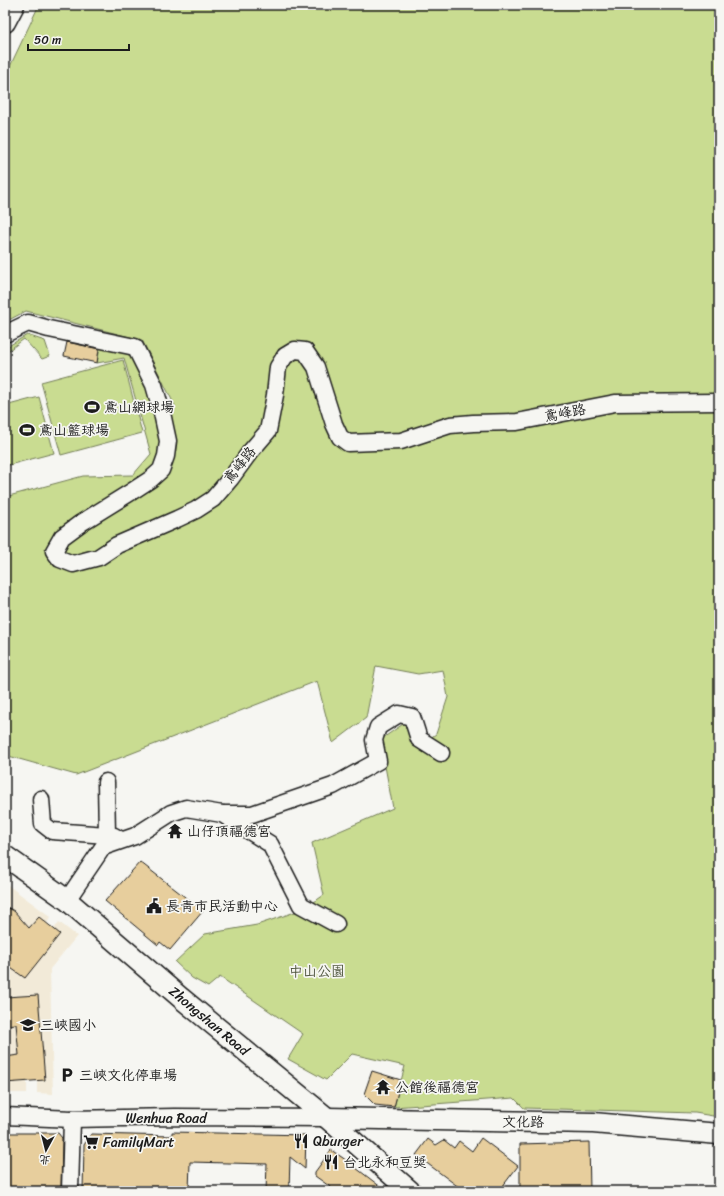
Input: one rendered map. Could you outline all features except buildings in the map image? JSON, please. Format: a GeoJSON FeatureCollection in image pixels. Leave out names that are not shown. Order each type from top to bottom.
{"type":"FeatureCollection","features":[{"type":"Feature","properties":{"kind":"street"},"geometry":{"type":"LineString","coordinates":[[5,22],[14,5]]}},
{"type":"Feature","properties":{"kind":"street","name":"鳶峰路"},"geometry":{"type":"LineString","coordinates":[[5,334],[28,323],[49,329],[135,347],[144,362],[154,385],[168,441],[166,456],[161,470],[131,492],[81,523],[62,537],[54,551],[60,559],[73,564],[99,557],[118,545],[196,510],[213,498],[268,431],[275,395],[278,366],[285,356],[295,350],[305,351],[316,367],[334,424],[340,437],[348,443],[401,441],[450,425],[518,422],[615,403],[719,402]]}},
{"type":"Feature","properties":{"kind":"street"},"geometry":{"type":"LineString","coordinates":[[42,799],[43,824],[52,831],[114,837],[135,836],[171,813],[186,808],[222,814],[252,814],[333,786],[378,761],[374,740],[378,727],[399,714],[412,717],[419,739],[441,753]]}},
{"type":"Feature","properties":{"kind":"street"},"geometry":{"type":"LineString","coordinates":[[106,782],[114,837]]}},
{"type":"Feature","properties":{"kind":"street"},"geometry":{"type":"LineString","coordinates":[[222,814],[270,844],[301,905],[336,924]]}},
{"type":"Feature","properties":{"kind":"street"},"geometry":{"type":"LineString","coordinates":[[67,900],[103,847],[114,837]]}},
{"type":"Feature","properties":{"kind":"street","name":"Zhongshan Road"},"geometry":{"type":"LineString","coordinates":[[5,856],[67,900],[180,998],[328,1118],[410,1191]]}},
{"type":"Feature","properties":{"kind":"street","name":"Wenhua Road"},"geometry":{"type":"LineString","coordinates":[[5,1116],[72,1119],[328,1118]]}},
{"type":"Feature","properties":{"kind":"street","name":"文化路"},"geometry":{"type":"LineString","coordinates":[[328,1118],[593,1123],[719,1134]]}},
{"type":"Feature","properties":{"kind":"street"},"geometry":{"type":"LineString","coordinates":[[70,1191],[72,1119]]}},
{"type":"Feature","properties":{"kind":"shaded area","name":"三峽國小"},"geometry":{"type":"Polygon","coordinates":[[[5,883],[51,917],[47,923],[54,929],[59,922],[77,936],[50,969],[53,1094],[37,1093],[37,1081],[27,1081],[27,1093],[5,1093],[5,883]]]}},
{"type":"Feature","properties":{"kind":"green space","name":"中山公園"},"geometry":{"type":"Polygon","coordinates":[[[39,5],[719,5],[719,1117],[695,1113],[524,1108],[514,1098],[394,1107],[405,1066],[352,1054],[326,1080],[288,1059],[303,1034],[220,977],[208,987],[192,978],[175,962],[205,934],[257,925],[304,909],[324,895],[312,843],[393,808],[380,740],[406,722],[417,747],[436,734],[448,697],[443,670],[418,674],[376,666],[366,718],[333,743],[317,681],[76,775],[5,755],[5,497],[83,476],[133,475],[151,454],[124,358],[97,363],[100,346],[130,352],[149,388],[161,430],[175,406],[142,340],[26,311],[5,322],[5,77],[39,5]]]}},
{"type":"Feature","properties":{"kind":"green space"},"geometry":{"type":"Polygon","coordinates":[[[27,335],[45,341],[50,356],[42,359],[24,339],[5,353],[5,348],[27,335]]]}},
{"type":"Feature","properties":{"kind":"green space","name":"鳶山網球場"},"geometry":{"type":"Polygon","coordinates":[[[123,360],[142,433],[61,455],[41,382],[123,360]]]}},
{"type":"Feature","properties":{"kind":"green space","name":"鳶山籃球場"},"geometry":{"type":"Polygon","coordinates":[[[39,397],[54,453],[5,466],[5,406],[39,397]]]}},
{"type":"Feature","properties":{"kind":"place","name":"鳶山網球場"},"geometry":{"type":"Point","coordinates":[92,407]}},
{"type":"Feature","properties":{"kind":"place","name":"鳶山籃球場"},"geometry":{"type":"Point","coordinates":[27,430]}},
{"type":"Feature","properties":{"kind":"place","name":"山仔頂福德宮"},"geometry":{"type":"Point","coordinates":[175,831]}},
{"type":"Feature","properties":{"kind":"place","name":"長青市民活動中心"},"geometry":{"type":"Point","coordinates":[154,906]}},
{"type":"Feature","properties":{"kind":"place","name":"三峽國小"},"geometry":{"type":"Point","coordinates":[28,1025]}},
{"type":"Feature","properties":{"kind":"place","name":"三峽文化停車場"},"geometry":{"type":"Point","coordinates":[67,1075]}},
{"type":"Feature","properties":{"kind":"place","name":"公館後福德宮"},"geometry":{"type":"Point","coordinates":[383,1087]}},
{"type":"Feature","properties":{"kind":"place","name":"Qburger"},"geometry":{"type":"Point","coordinates":[301,1141]}},
{"type":"Feature","properties":{"kind":"place","name":"FamilyMart"},"geometry":{"type":"Point","coordinates":[91,1142]}},
{"type":"Feature","properties":{"kind":"place","name":"台北永和豆獎"},"geometry":{"type":"Point","coordinates":[331,1162]}}]}
